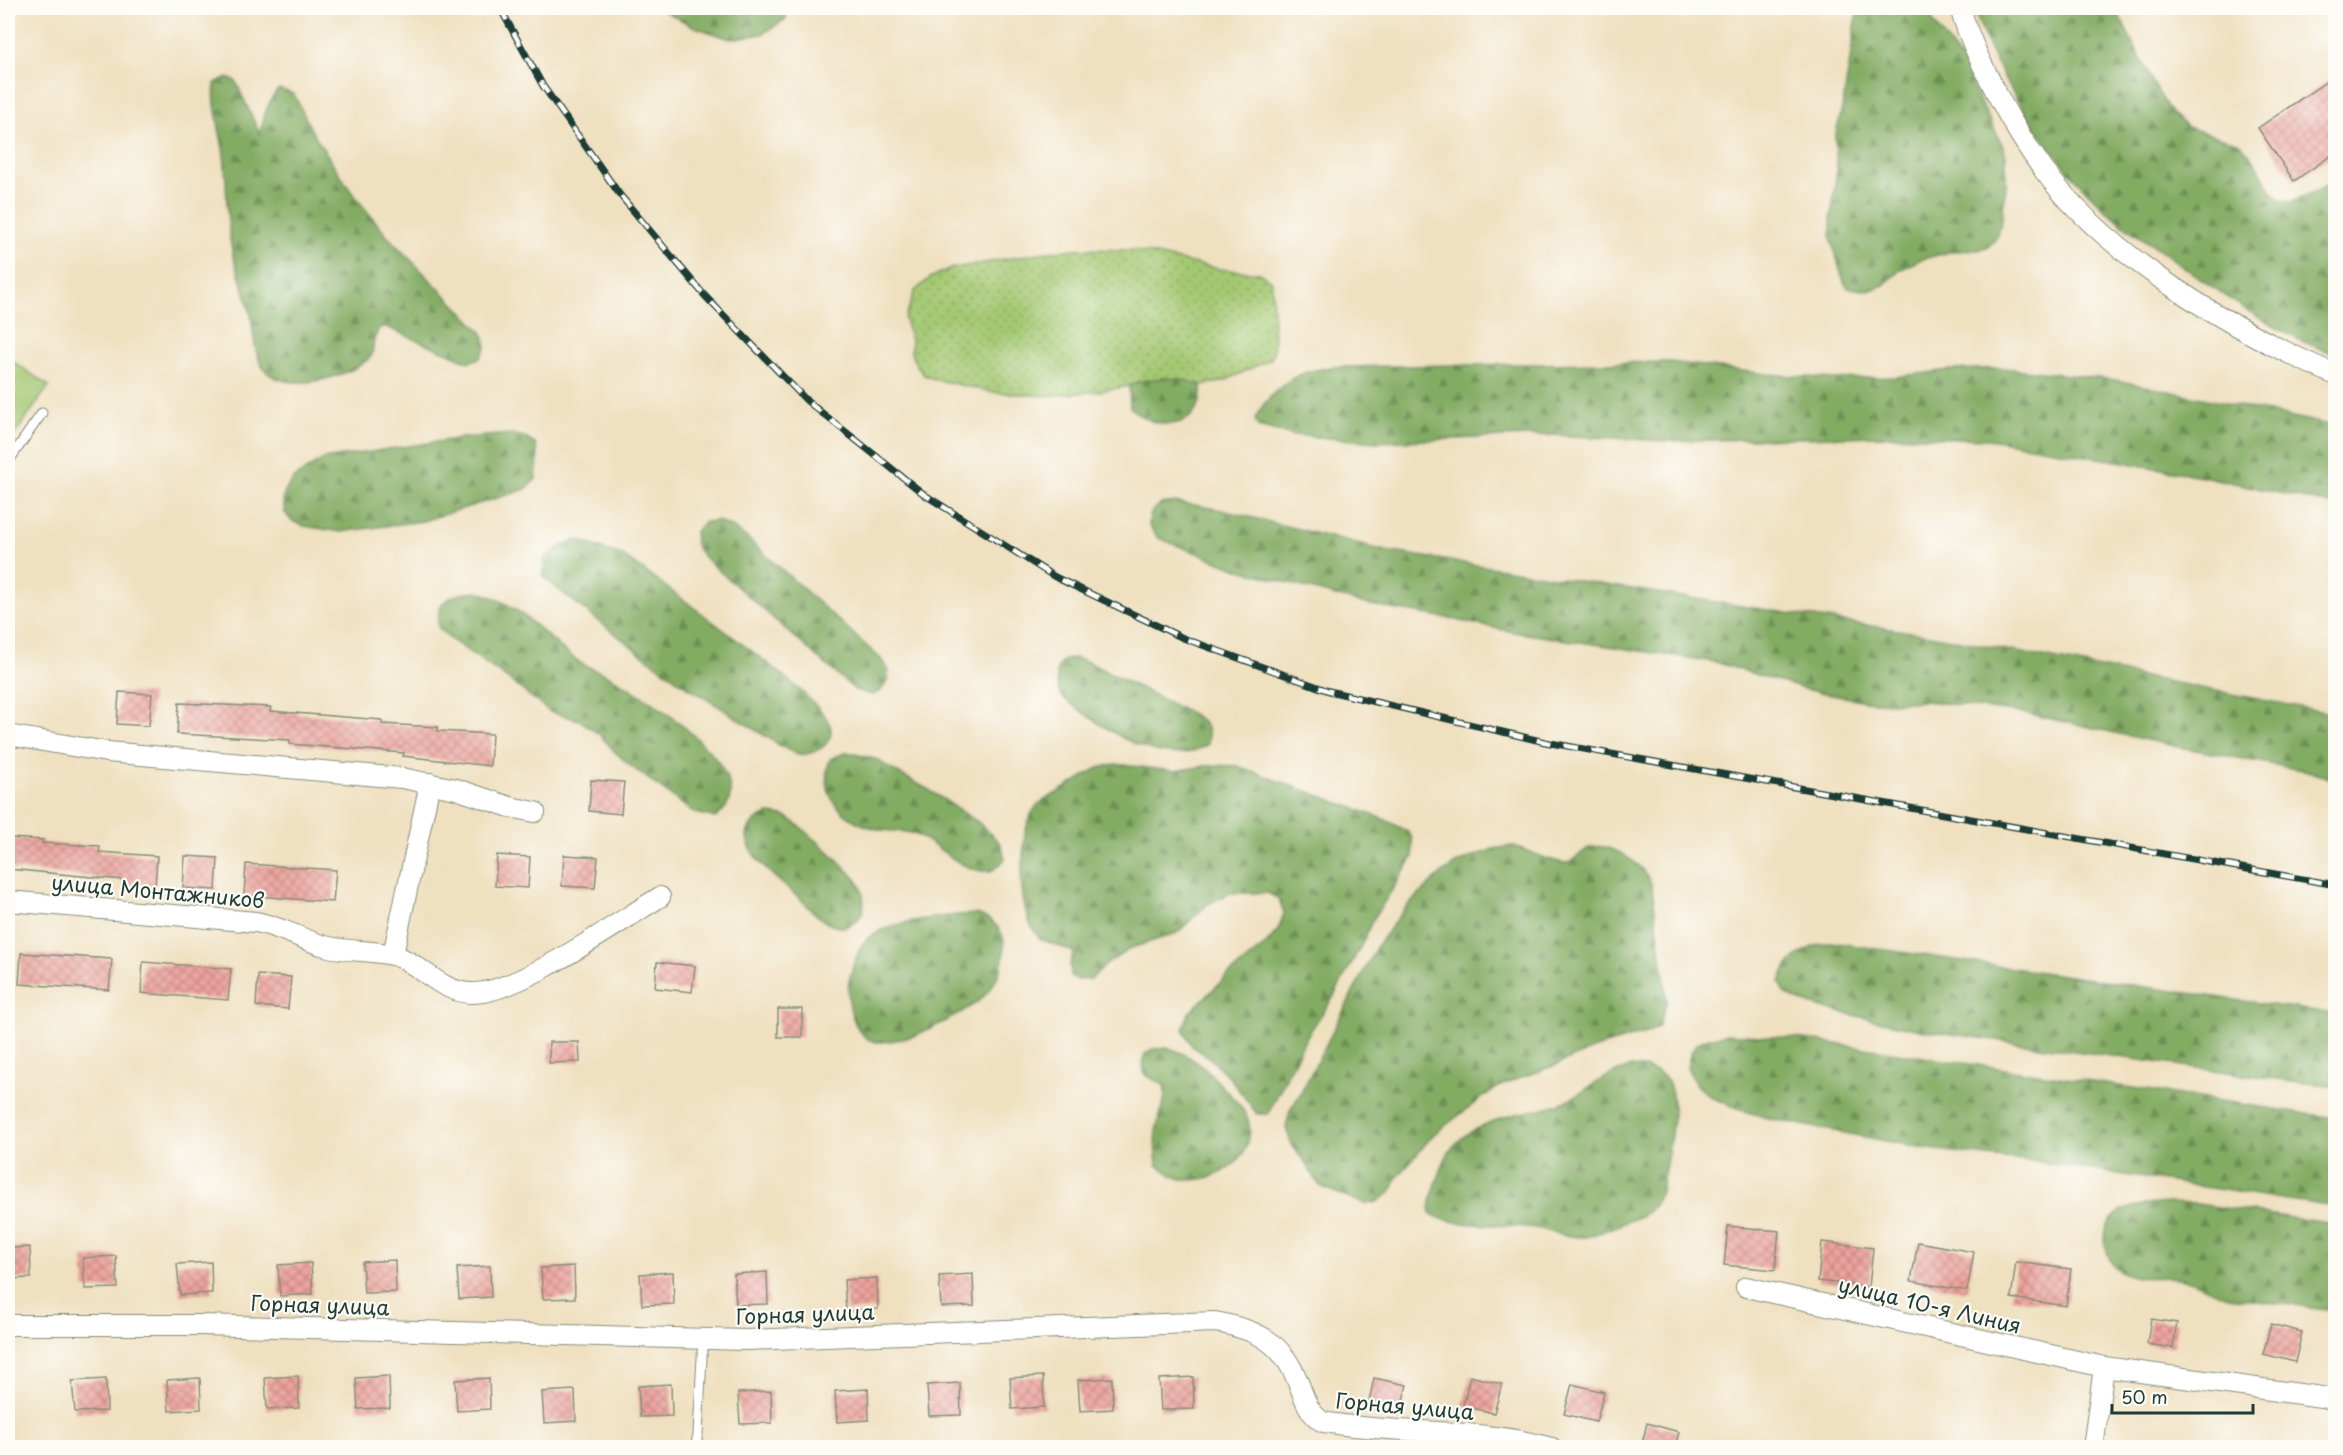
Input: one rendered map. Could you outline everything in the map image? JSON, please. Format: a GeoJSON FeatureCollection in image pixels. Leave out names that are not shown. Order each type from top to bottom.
{"type":"FeatureCollection","features":[{"type":"Feature","properties":{"kind":"street"},"geometry":{"type":"LineString","coordinates":[[1960,8],[1973,45],[2015,129],[2044,171],[2080,211],[2116,244],[2204,306],[2263,340],[2336,375]]}},
{"type":"Feature","properties":{"kind":"street"},"geometry":{"type":"LineString","coordinates":[[8,735],[107,752],[207,759],[430,783],[510,807],[535,812]]}},
{"type":"Feature","properties":{"kind":"street"},"geometry":{"type":"LineString","coordinates":[[393,956],[430,783]]}},
{"type":"Feature","properties":{"kind":"street","name":"улица Монтажников"},"geometry":{"type":"LineString","coordinates":[[8,901],[256,922],[277,926],[327,947],[393,956],[417,968],[436,982],[469,993],[502,988],[539,970],[660,897]]}},
{"type":"Feature","properties":{"kind":"street","name":"улица 10-я Линия"},"geometry":{"type":"LineString","coordinates":[[1746,1287],[2104,1367]]}},
{"type":"Feature","properties":{"kind":"street","name":"Горная улица"},"geometry":{"type":"LineString","coordinates":[[8,1325],[201,1325],[746,1340],[1215,1322],[1252,1331],[1278,1347],[1295,1373],[1313,1414],[1323,1422],[1489,1437],[1534,1443],[1552,1448]]}},
{"type":"Feature","properties":{"kind":"street"},"geometry":{"type":"LineString","coordinates":[[2093,1448],[2104,1367],[2336,1399]]}},
{"type":"Feature","properties":{"kind":"lane"},"geometry":{"type":"LineString","coordinates":[[8,462],[42,413]]}},
{"type":"Feature","properties":{"kind":"lane"},"geometry":{"type":"LineString","coordinates":[[694,1448],[698,1435],[703,1338]]}},
{"type":"Feature","properties":{"kind":"green space"},"geometry":{"type":"Polygon","coordinates":[[[658,8],[788,8],[786,19],[763,34],[730,39],[695,27],[658,8]]]}},
{"type":"Feature","properties":{"kind":"green space"},"geometry":{"type":"Polygon","coordinates":[[[1858,8],[1925,8],[1964,63],[1976,94],[2006,156],[2006,186],[2001,224],[1997,237],[1989,246],[1977,250],[1953,251],[1919,260],[1900,270],[1884,285],[1864,290],[1848,288],[1844,282],[1831,240],[1831,218],[1837,169],[1835,138],[1843,104],[1858,8]]]}},
{"type":"Feature","properties":{"kind":"green space"},"geometry":{"type":"Polygon","coordinates":[[[1974,8],[2115,8],[2158,92],[2171,113],[2187,127],[2241,144],[2274,194],[2281,200],[2292,202],[2335,182],[2335,354],[2292,336],[2252,313],[2128,229],[2099,203],[2054,153],[2015,96],[1985,37],[1974,8]]]}},
{"type":"Feature","properties":{"kind":"green space"},"geometry":{"type":"Polygon","coordinates":[[[225,78],[235,80],[260,134],[266,110],[279,89],[294,94],[313,133],[350,190],[387,236],[483,333],[486,347],[480,358],[469,362],[386,327],[379,328],[374,340],[372,355],[363,363],[335,376],[303,382],[287,381],[274,377],[264,369],[256,349],[250,311],[233,255],[229,230],[224,155],[214,92],[215,83],[225,78]]]}},
{"type":"Feature","properties":{"kind":"green space"},"geometry":{"type":"Polygon","coordinates":[[[1076,249],[1134,250],[1219,269],[1260,273],[1272,282],[1274,349],[1271,359],[1222,382],[1201,385],[1181,379],[1141,381],[1129,386],[1101,391],[1045,396],[991,392],[924,375],[911,353],[911,340],[905,319],[915,291],[930,278],[949,269],[1076,249]]]}},
{"type":"Feature","properties":{"kind":"green space"},"geometry":{"type":"Polygon","coordinates":[[[8,358],[49,386],[8,444],[8,358]]]}},
{"type":"Feature","properties":{"kind":"green space"},"geometry":{"type":"Polygon","coordinates":[[[1670,362],[1767,374],[1834,379],[1894,377],[1950,370],[2003,368],[2116,380],[2335,426],[2335,505],[2202,476],[1989,439],[1884,436],[1667,441],[1554,435],[1376,442],[1293,435],[1258,426],[1255,419],[1270,397],[1291,379],[1307,372],[1331,367],[1670,362]]]}},
{"type":"Feature","properties":{"kind":"green space"},"geometry":{"type":"Polygon","coordinates":[[[1162,378],[1181,379],[1201,385],[1200,400],[1195,411],[1187,419],[1165,424],[1141,416],[1130,407],[1129,386],[1141,381],[1162,378]]]}},
{"type":"Feature","properties":{"kind":"green space"},"geometry":{"type":"Polygon","coordinates":[[[512,434],[524,437],[536,445],[538,460],[536,479],[526,489],[423,521],[341,532],[304,526],[292,521],[285,513],[283,499],[285,491],[294,478],[323,459],[462,438],[512,434]]]}},
{"type":"Feature","properties":{"kind":"green space"},"geometry":{"type":"Polygon","coordinates":[[[1175,502],[1218,509],[1386,551],[1930,635],[2335,714],[2335,780],[2308,771],[2179,747],[2029,714],[1927,701],[1889,703],[1865,701],[1804,689],[1715,662],[1513,632],[1369,605],[1238,569],[1158,538],[1149,525],[1150,516],[1153,510],[1161,504],[1175,502]]]}},
{"type":"Feature","properties":{"kind":"green space"},"geometry":{"type":"Polygon","coordinates":[[[717,521],[732,527],[747,538],[881,659],[888,670],[887,681],[881,691],[872,695],[855,690],[704,557],[696,544],[695,531],[705,522],[717,521]]]}},
{"type":"Feature","properties":{"kind":"green space"},"geometry":{"type":"Polygon","coordinates":[[[577,540],[621,555],[785,677],[824,715],[831,728],[829,740],[825,745],[814,752],[803,754],[781,746],[683,684],[555,587],[543,575],[545,558],[565,544],[577,540]]]}},
{"type":"Feature","properties":{"kind":"green space"},"geometry":{"type":"Polygon","coordinates":[[[478,592],[494,597],[521,613],[582,664],[604,673],[641,695],[683,726],[717,761],[727,779],[730,796],[723,811],[715,818],[693,812],[632,767],[600,735],[579,720],[550,712],[449,638],[438,627],[439,610],[448,599],[454,596],[478,592]]]}},
{"type":"Feature","properties":{"kind":"green space"},"geometry":{"type":"Polygon","coordinates":[[[1074,658],[1086,661],[1192,714],[1206,726],[1208,744],[1190,752],[1171,754],[1151,750],[1095,721],[1063,698],[1058,687],[1058,667],[1065,660],[1074,658]]]}},
{"type":"Feature","properties":{"kind":"green space"},"geometry":{"type":"Polygon","coordinates":[[[847,752],[879,760],[978,822],[1001,844],[1005,859],[992,870],[973,869],[956,861],[917,835],[877,829],[853,820],[836,804],[827,784],[830,759],[847,752]]]}},
{"type":"Feature","properties":{"kind":"green space"},"geometry":{"type":"Polygon","coordinates":[[[1115,764],[1173,771],[1212,765],[1238,766],[1381,818],[1406,830],[1412,838],[1413,857],[1372,921],[1334,996],[1307,1036],[1268,1114],[1257,1114],[1230,1078],[1210,1058],[1192,1046],[1183,1029],[1189,1013],[1227,976],[1265,945],[1278,930],[1284,913],[1279,899],[1268,893],[1230,893],[1208,904],[1177,933],[1131,948],[1108,963],[1091,979],[1078,980],[1071,976],[1070,963],[1074,952],[1040,939],[1030,924],[1021,881],[1025,833],[1030,816],[1038,804],[1098,768],[1115,764]]]}},
{"type":"Feature","properties":{"kind":"green space"},"geometry":{"type":"Polygon","coordinates":[[[768,814],[784,816],[793,821],[853,875],[862,890],[864,900],[862,913],[855,922],[849,926],[837,927],[824,921],[775,878],[755,856],[748,844],[747,833],[753,823],[768,814]]]}},
{"type":"Feature","properties":{"kind":"green space"},"geometry":{"type":"Polygon","coordinates":[[[1513,846],[1561,863],[1573,860],[1589,848],[1606,848],[1624,855],[1646,874],[1652,886],[1667,1001],[1659,1026],[1649,1032],[1595,1048],[1504,1084],[1487,1094],[1433,1135],[1397,1178],[1391,1192],[1377,1202],[1365,1204],[1321,1187],[1292,1145],[1286,1128],[1290,1110],[1378,944],[1406,907],[1441,874],[1457,863],[1493,849],[1513,846]]]}},
{"type":"Feature","properties":{"kind":"green space"},"geometry":{"type":"Polygon","coordinates":[[[977,914],[998,928],[1004,944],[998,975],[984,996],[950,1018],[913,1036],[881,1042],[872,1041],[864,1036],[854,1020],[848,989],[856,958],[867,939],[889,927],[904,923],[936,917],[977,914]]]}},
{"type":"Feature","properties":{"kind":"green space"},"geometry":{"type":"Polygon","coordinates":[[[1830,942],[2335,1014],[2335,1087],[1909,1028],[1826,1009],[1797,1000],[1785,993],[1780,982],[1787,966],[1805,950],[1830,942]]]}},
{"type":"Feature","properties":{"kind":"green space"},"geometry":{"type":"Polygon","coordinates":[[[1725,1034],[1796,1038],[2335,1118],[2335,1207],[2047,1163],[1929,1149],[1771,1119],[1711,1097],[1697,1085],[1687,1068],[1691,1052],[1698,1043],[1725,1034]]]}},
{"type":"Feature","properties":{"kind":"green space"},"geometry":{"type":"Polygon","coordinates":[[[1168,1048],[1183,1053],[1202,1067],[1237,1102],[1247,1118],[1249,1137],[1245,1149],[1239,1159],[1218,1174],[1193,1180],[1181,1179],[1157,1165],[1155,1136],[1165,1091],[1164,1085],[1145,1075],[1142,1063],[1145,1054],[1153,1049],[1168,1048]]]}},
{"type":"Feature","properties":{"kind":"green space"},"geometry":{"type":"Polygon","coordinates":[[[1631,1067],[1651,1070],[1662,1075],[1669,1084],[1672,1097],[1672,1130],[1661,1192],[1655,1205],[1649,1211],[1618,1226],[1585,1237],[1535,1228],[1451,1221],[1430,1213],[1433,1192],[1445,1160],[1452,1148],[1466,1135],[1503,1118],[1560,1103],[1574,1097],[1605,1077],[1631,1067]]]}},
{"type":"Feature","properties":{"kind":"green space"},"geometry":{"type":"Polygon","coordinates":[[[2169,1203],[2197,1204],[2335,1224],[2335,1310],[2234,1298],[2184,1279],[2138,1277],[2122,1273],[2107,1254],[2105,1242],[2108,1225],[2120,1213],[2135,1206],[2169,1203]]]}},
{"type":"Feature","properties":{"kind":"building"},"geometry":{"type":"Polygon","coordinates":[[[2336,75],[2336,152],[2294,181],[2258,128],[2336,75]]]}},
{"type":"Feature","properties":{"kind":"building"},"geometry":{"type":"Polygon","coordinates":[[[119,692],[152,694],[149,726],[117,724],[119,692]]]}},
{"type":"Feature","properties":{"kind":"building"},"geometry":{"type":"Polygon","coordinates":[[[179,703],[271,707],[270,711],[382,720],[382,724],[438,727],[438,731],[492,734],[490,766],[403,756],[404,753],[290,744],[290,740],[177,734],[179,703]]]}},
{"type":"Feature","properties":{"kind":"building"},"geometry":{"type":"Polygon","coordinates":[[[591,780],[624,782],[621,814],[589,811],[591,780]]]}},
{"type":"Feature","properties":{"kind":"building"},"geometry":{"type":"Polygon","coordinates":[[[9,838],[43,840],[42,843],[100,846],[99,852],[157,856],[155,887],[122,885],[123,880],[8,869],[9,838]]]}},
{"type":"Feature","properties":{"kind":"building"},"geometry":{"type":"Polygon","coordinates":[[[497,855],[530,857],[528,888],[495,886],[497,855]]]}},
{"type":"Feature","properties":{"kind":"building"},"geometry":{"type":"Polygon","coordinates":[[[564,855],[598,857],[595,888],[562,886],[564,855]]]}},
{"type":"Feature","properties":{"kind":"building"},"geometry":{"type":"Polygon","coordinates":[[[185,856],[218,858],[216,890],[183,888],[185,856]]]}},
{"type":"Feature","properties":{"kind":"building"},"geometry":{"type":"Polygon","coordinates":[[[246,864],[336,870],[333,902],[244,895],[246,864]]]}},
{"type":"Feature","properties":{"kind":"building"},"geometry":{"type":"Polygon","coordinates":[[[21,953],[112,959],[109,990],[19,984],[21,953]]]}},
{"type":"Feature","properties":{"kind":"building"},"geometry":{"type":"Polygon","coordinates":[[[143,962],[231,969],[228,1000],[141,993],[143,962]]]}},
{"type":"Feature","properties":{"kind":"building"},"geometry":{"type":"Polygon","coordinates":[[[657,962],[695,966],[692,992],[655,988],[657,962]]]}},
{"type":"Feature","properties":{"kind":"building"},"geometry":{"type":"Polygon","coordinates":[[[258,975],[291,977],[288,1009],[256,1006],[258,975]]]}},
{"type":"Feature","properties":{"kind":"building"},"geometry":{"type":"Polygon","coordinates":[[[778,1009],[802,1009],[802,1037],[778,1037],[778,1009]]]}},
{"type":"Feature","properties":{"kind":"building"},"geometry":{"type":"Polygon","coordinates":[[[549,1042],[579,1042],[580,1062],[549,1063],[549,1042]]]}},
{"type":"Feature","properties":{"kind":"building"},"geometry":{"type":"Polygon","coordinates":[[[1728,1226],[1779,1231],[1775,1270],[1724,1265],[1728,1226]]]}},
{"type":"Feature","properties":{"kind":"building"},"geometry":{"type":"Polygon","coordinates":[[[1822,1242],[1873,1248],[1869,1287],[1818,1281],[1822,1242]]]}},
{"type":"Feature","properties":{"kind":"building"},"geometry":{"type":"Polygon","coordinates":[[[1918,1242],[1974,1252],[1967,1291],[1911,1281],[1918,1242]]]}},
{"type":"Feature","properties":{"kind":"building"},"geometry":{"type":"Polygon","coordinates":[[[30,1247],[31,1278],[8,1279],[8,1248],[30,1247]]]}},
{"type":"Feature","properties":{"kind":"building"},"geometry":{"type":"Polygon","coordinates":[[[116,1256],[118,1288],[85,1289],[83,1258],[116,1256]]]}},
{"type":"Feature","properties":{"kind":"building"},"geometry":{"type":"Polygon","coordinates":[[[395,1260],[396,1292],[364,1293],[362,1262],[395,1260]]]}},
{"type":"Feature","properties":{"kind":"building"},"geometry":{"type":"Polygon","coordinates":[[[211,1262],[212,1293],[180,1295],[177,1264],[211,1262]]]}},
{"type":"Feature","properties":{"kind":"building"},"geometry":{"type":"Polygon","coordinates":[[[2016,1262],[2071,1269],[2066,1306],[2011,1298],[2016,1262]]]}},
{"type":"Feature","properties":{"kind":"building"},"geometry":{"type":"Polygon","coordinates":[[[311,1263],[313,1294],[280,1296],[278,1265],[311,1263]]]}},
{"type":"Feature","properties":{"kind":"building"},"geometry":{"type":"Polygon","coordinates":[[[490,1266],[491,1297],[459,1299],[457,1268],[490,1266]]]}},
{"type":"Feature","properties":{"kind":"building"},"geometry":{"type":"Polygon","coordinates":[[[574,1266],[575,1298],[543,1299],[541,1268],[574,1266]]]}},
{"type":"Feature","properties":{"kind":"building"},"geometry":{"type":"Polygon","coordinates":[[[673,1272],[674,1304],[642,1305],[640,1274],[673,1272]]]}},
{"type":"Feature","properties":{"kind":"building"},"geometry":{"type":"Polygon","coordinates":[[[767,1272],[768,1304],[736,1305],[734,1274],[767,1272]]]}},
{"type":"Feature","properties":{"kind":"building"},"geometry":{"type":"Polygon","coordinates":[[[973,1274],[974,1306],[941,1307],[939,1276],[973,1274]]]}},
{"type":"Feature","properties":{"kind":"building"},"geometry":{"type":"Polygon","coordinates":[[[877,1278],[878,1309],[846,1311],[844,1280],[877,1278]]]}},
{"type":"Feature","properties":{"kind":"building"},"geometry":{"type":"Polygon","coordinates":[[[2151,1319],[2177,1323],[2173,1348],[2147,1344],[2151,1319]]]}},
{"type":"Feature","properties":{"kind":"building"},"geometry":{"type":"Polygon","coordinates":[[[2271,1324],[2302,1332],[2295,1362],[2263,1354],[2271,1324]]]}},
{"type":"Feature","properties":{"kind":"building"},"geometry":{"type":"Polygon","coordinates":[[[298,1376],[299,1408],[267,1409],[265,1378],[298,1376]]]}},
{"type":"Feature","properties":{"kind":"building"},"geometry":{"type":"Polygon","coordinates":[[[389,1376],[390,1408],[358,1409],[356,1378],[389,1376]]]}},
{"type":"Feature","properties":{"kind":"building"},"geometry":{"type":"Polygon","coordinates":[[[1043,1376],[1044,1407],[1012,1409],[1010,1378],[1043,1376]]]}},
{"type":"Feature","properties":{"kind":"building"},"geometry":{"type":"Polygon","coordinates":[[[1470,1376],[1502,1384],[1494,1413],[1463,1406],[1470,1376]]]}},
{"type":"Feature","properties":{"kind":"building"},"geometry":{"type":"Polygon","coordinates":[[[1193,1377],[1194,1409],[1161,1410],[1159,1379],[1193,1377]]]}},
{"type":"Feature","properties":{"kind":"building"},"geometry":{"type":"Polygon","coordinates":[[[200,1378],[201,1409],[169,1411],[167,1380],[200,1378]]]}},
{"type":"Feature","properties":{"kind":"building"},"geometry":{"type":"Polygon","coordinates":[[[489,1378],[490,1409],[457,1411],[455,1380],[489,1378]]]}},
{"type":"Feature","properties":{"kind":"building"},"geometry":{"type":"Polygon","coordinates":[[[1112,1378],[1113,1409],[1080,1411],[1078,1380],[1112,1378]]]}},
{"type":"Feature","properties":{"kind":"building"},"geometry":{"type":"Polygon","coordinates":[[[1374,1378],[1407,1385],[1399,1415],[1368,1407],[1374,1378]]]}},
{"type":"Feature","properties":{"kind":"building"},"geometry":{"type":"Polygon","coordinates":[[[106,1379],[107,1411],[75,1412],[72,1381],[106,1379]]]}},
{"type":"Feature","properties":{"kind":"building"},"geometry":{"type":"Polygon","coordinates":[[[960,1383],[961,1415],[929,1416],[927,1385],[960,1383]]]}},
{"type":"Feature","properties":{"kind":"building"},"geometry":{"type":"Polygon","coordinates":[[[671,1384],[672,1416],[640,1417],[638,1386],[671,1384]]]}},
{"type":"Feature","properties":{"kind":"building"},"geometry":{"type":"Polygon","coordinates":[[[1572,1384],[1604,1392],[1596,1422],[1564,1414],[1572,1384]]]}},
{"type":"Feature","properties":{"kind":"building"},"geometry":{"type":"Polygon","coordinates":[[[868,1389],[869,1420],[837,1422],[835,1391],[868,1389]]]}},
{"type":"Feature","properties":{"kind":"building"},"geometry":{"type":"Polygon","coordinates":[[[575,1390],[576,1421],[544,1423],[542,1392],[575,1390]]]}},
{"type":"Feature","properties":{"kind":"building"},"geometry":{"type":"Polygon","coordinates":[[[771,1391],[772,1423],[740,1424],[738,1393],[771,1391]]]}},
{"type":"Feature","properties":{"kind":"building"},"geometry":{"type":"Polygon","coordinates":[[[1647,1423],[1679,1432],[1675,1448],[1641,1448],[1647,1423]]]}},
{"type":"Feature","properties":{"kind":"railway"},"geometry":{"type":"LineString","coordinates":[[500,8],[543,86],[620,195],[705,296],[807,401],[925,495],[1055,577],[1183,638],[1329,691],[1545,742],[2336,885]]}}]}
